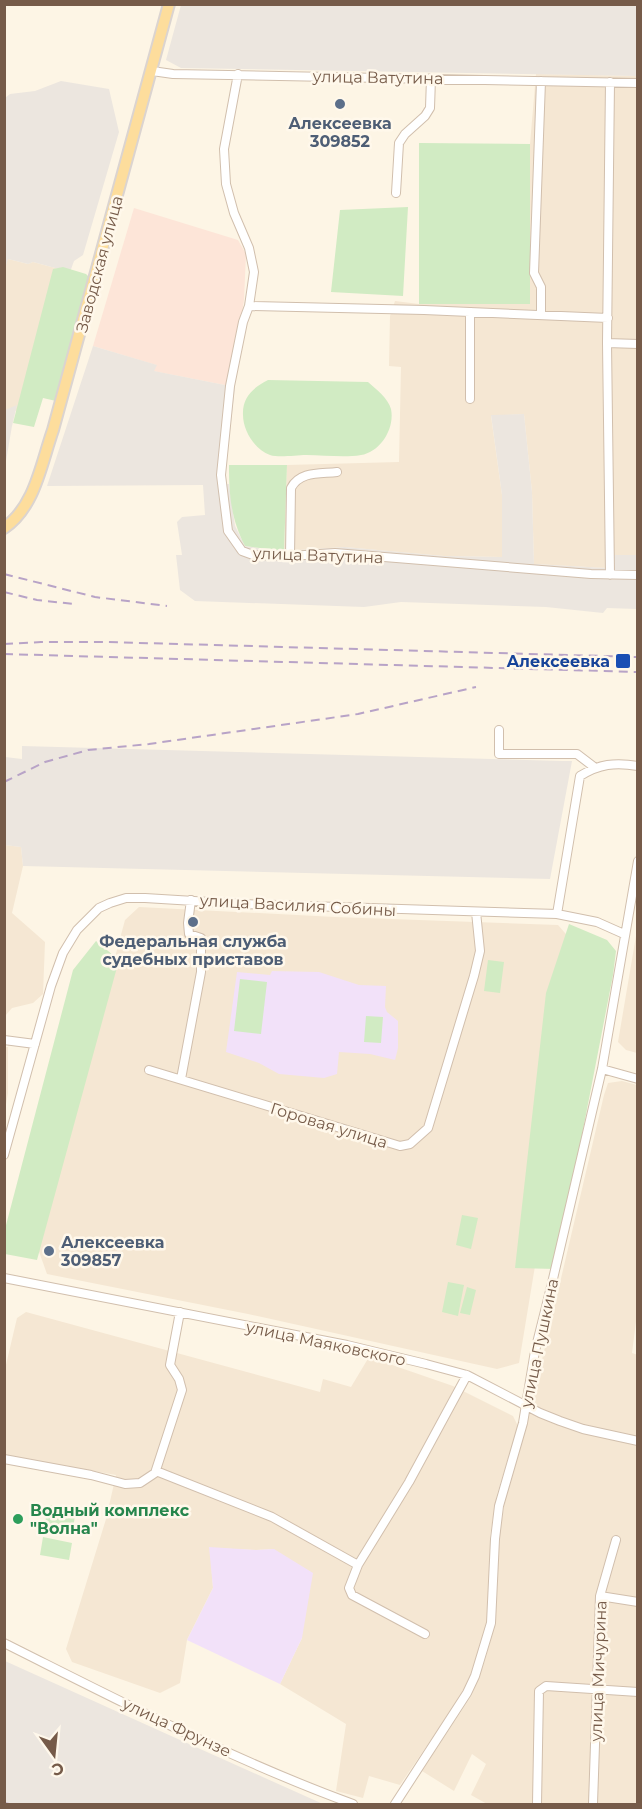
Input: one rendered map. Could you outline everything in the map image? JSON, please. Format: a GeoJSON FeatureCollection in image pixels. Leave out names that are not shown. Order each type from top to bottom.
{"type":"FeatureCollection","features":[{"type":"Feature","properties":{"kind":"main road","name":"Заводская улица"},"geometry":{"type":"LineString","coordinates":[[4,528],[17,519],[30,498],[53,430],[169,4]]}},
{"type":"Feature","properties":{"kind":"street"},"geometry":{"type":"LineString","coordinates":[[152,70],[173,74],[238,74]]}},
{"type":"Feature","properties":{"kind":"street","name":"улица Ватутина"},"geometry":{"type":"LineString","coordinates":[[638,83],[238,74],[224,149],[226,184],[234,213],[249,248],[254,272],[249,306],[243,322],[230,386],[221,475],[228,531],[242,551],[253,555],[290,556],[335,553],[610,575],[638,575]]}},
{"type":"Feature","properties":{"kind":"street"},"geometry":{"type":"LineString","coordinates":[[396,193],[399,143],[430,108],[431,78]]}},
{"type":"Feature","properties":{"kind":"street"},"geometry":{"type":"LineString","coordinates":[[541,81],[534,273],[541,287],[541,315]]}},
{"type":"Feature","properties":{"kind":"street"},"geometry":{"type":"LineString","coordinates":[[610,82],[607,343],[610,575]]}},
{"type":"Feature","properties":{"kind":"street"},"geometry":{"type":"LineString","coordinates":[[249,306],[608,318]]}},
{"type":"Feature","properties":{"kind":"street"},"geometry":{"type":"LineString","coordinates":[[470,312],[470,399]]}},
{"type":"Feature","properties":{"kind":"street"},"geometry":{"type":"LineString","coordinates":[[607,343],[638,344]]}},
{"type":"Feature","properties":{"kind":"street"},"geometry":{"type":"LineString","coordinates":[[290,556],[291,488],[295,480],[304,476],[337,472]]}},
{"type":"Feature","properties":{"kind":"street"},"geometry":{"type":"LineString","coordinates":[[499,730],[499,754],[577,754],[594,767]]}},
{"type":"Feature","properties":{"kind":"street"},"geometry":{"type":"LineString","coordinates":[[557,914],[579,776],[594,767],[615,763],[638,766]]}},
{"type":"Feature","properties":{"kind":"street","name":"улица Пушкина"},"geometry":{"type":"LineString","coordinates":[[395,1804],[467,1693],[476,1676],[491,1623],[499,1506],[523,1423],[535,1351],[602,1069],[638,861]]}},
{"type":"Feature","properties":{"kind":"street","name":"улица Василия Собины"},"geometry":{"type":"LineString","coordinates":[[4,1155],[51,986],[63,953],[77,930],[99,908],[110,903],[126,898],[557,914],[597,922],[624,934]]}},
{"type":"Feature","properties":{"kind":"street"},"geometry":{"type":"LineString","coordinates":[[181,1079],[201,972],[201,938],[189,934],[191,900]]}},
{"type":"Feature","properties":{"kind":"street","name":"Горовая улица"},"geometry":{"type":"LineString","coordinates":[[149,1070],[400,1146],[410,1144],[428,1128],[474,976],[480,951],[476,912]]}},
{"type":"Feature","properties":{"kind":"street"},"geometry":{"type":"LineString","coordinates":[[4,1040],[35,1044]]}},
{"type":"Feature","properties":{"kind":"street"},"geometry":{"type":"LineString","coordinates":[[602,1069],[638,1079]]}},
{"type":"Feature","properties":{"kind":"street","name":"улица Маяковского"},"geometry":{"type":"LineString","coordinates":[[4,1278],[347,1345],[467,1375],[540,1413],[583,1429],[638,1441]]}},
{"type":"Feature","properties":{"kind":"street"},"geometry":{"type":"LineString","coordinates":[[4,1459],[91,1475],[125,1484],[140,1483],[151,1477],[156,1471],[182,1390],[179,1379],[170,1365],[180,1312]]}},
{"type":"Feature","properties":{"kind":"street"},"geometry":{"type":"LineString","coordinates":[[425,1634],[351,1595],[349,1588],[358,1565],[409,1482],[467,1375]]}},
{"type":"Feature","properties":{"kind":"street"},"geometry":{"type":"LineString","coordinates":[[156,1471],[272,1517],[358,1565]]}},
{"type":"Feature","properties":{"kind":"street","name":"улица Мичурина"},"geometry":{"type":"LineString","coordinates":[[593,1804],[600,1596],[616,1540]]}},
{"type":"Feature","properties":{"kind":"street"},"geometry":{"type":"LineString","coordinates":[[600,1596],[638,1602]]}},
{"type":"Feature","properties":{"kind":"street","name":"улица Фрунзе"},"geometry":{"type":"LineString","coordinates":[[4,1643],[154,1718],[314,1790],[353,1804]]}},
{"type":"Feature","properties":{"kind":"street"},"geometry":{"type":"LineString","coordinates":[[537,1804],[539,1691],[546,1686],[638,1692]]}},
{"type":"Feature","properties":{"kind":"shaded area"},"geometry":{"type":"Polygon","coordinates":[[[181,5],[637,5],[637,76],[181,68],[166,60],[181,5]]]}},
{"type":"Feature","properties":{"kind":"shaded area"},"geometry":{"type":"Polygon","coordinates":[[[536,74],[637,76],[637,555],[606,555],[606,568],[534,564],[532,492],[524,414],[491,416],[502,495],[503,557],[444,556],[345,547],[284,551],[287,465],[399,462],[401,367],[389,366],[390,316],[395,301],[419,304],[530,304],[530,144],[536,74]]]}},
{"type":"Feature","properties":{"kind":"shaded area"},"geometry":{"type":"Polygon","coordinates":[[[61,81],[109,89],[119,132],[83,255],[74,261],[70,272],[33,262],[28,264],[8,259],[5,269],[5,98],[10,94],[35,91],[61,81]]]}},
{"type":"Feature","properties":{"kind":"shaded area"},"geometry":{"type":"Polygon","coordinates":[[[134,208],[238,240],[246,254],[244,300],[230,386],[153,371],[156,365],[93,346],[134,208]]]}},
{"type":"Feature","properties":{"kind":"shaded area"},"geometry":{"type":"Polygon","coordinates":[[[8,259],[28,264],[33,262],[70,272],[32,412],[5,410],[4,269],[8,259]]]}},
{"type":"Feature","properties":{"kind":"shaded area"},"geometry":{"type":"Polygon","coordinates":[[[93,346],[157,365],[154,371],[235,387],[224,484],[229,484],[235,526],[245,546],[284,551],[345,547],[444,556],[502,557],[502,495],[491,415],[524,414],[532,492],[534,564],[606,568],[606,555],[637,555],[637,609],[607,608],[603,613],[546,607],[401,602],[364,607],[195,601],[180,590],[176,555],[182,555],[177,522],[182,517],[205,515],[203,485],[47,486],[93,346]]]}},
{"type":"Feature","properties":{"kind":"shaded area"},"geometry":{"type":"Polygon","coordinates":[[[17,405],[12,426],[5,467],[5,410],[17,405]]]}},
{"type":"Feature","properties":{"kind":"shaded area"},"geometry":{"type":"Polygon","coordinates":[[[22,746],[572,761],[550,879],[23,866],[21,847],[4,845],[5,757],[22,759],[22,746]]]}},
{"type":"Feature","properties":{"kind":"shaded area"},"geometry":{"type":"Polygon","coordinates":[[[5,845],[21,847],[23,866],[12,913],[45,942],[43,994],[33,1003],[12,1008],[5,1016],[5,845]]]}},
{"type":"Feature","properties":{"kind":"shaded area"},"geometry":{"type":"Polygon","coordinates":[[[139,907],[558,925],[579,949],[551,1169],[519,1363],[497,1369],[248,1314],[47,1274],[37,1246],[125,920],[139,907]]]}},
{"type":"Feature","properties":{"kind":"shaded area"},"geometry":{"type":"Polygon","coordinates":[[[637,930],[637,1053],[626,1050],[618,1042],[637,930]]]}},
{"type":"Feature","properties":{"kind":"shaded area"},"geometry":{"type":"Polygon","coordinates":[[[272,971],[319,972],[359,985],[386,986],[385,1007],[387,1012],[398,1021],[398,1048],[395,1060],[370,1054],[339,1052],[337,1074],[324,1078],[279,1074],[259,1063],[226,1052],[237,972],[270,975],[272,971]]]}},
{"type":"Feature","properties":{"kind":"shaded area"},"geometry":{"type":"Polygon","coordinates":[[[5,1047],[8,1047],[8,1093],[5,1110],[5,1047]]]}},
{"type":"Feature","properties":{"kind":"shaded area"},"geometry":{"type":"Polygon","coordinates":[[[622,1081],[637,1085],[638,1306],[632,1353],[638,1355],[637,1804],[487,1804],[471,1795],[486,1764],[472,1754],[454,1791],[422,1771],[472,1695],[485,1660],[495,1624],[499,1539],[505,1500],[537,1381],[604,1095],[608,1083],[622,1081]]]}},
{"type":"Feature","properties":{"kind":"shaded area"},"geometry":{"type":"Polygon","coordinates":[[[26,1312],[320,1392],[323,1379],[351,1387],[369,1357],[453,1386],[513,1416],[518,1426],[497,1494],[490,1536],[491,1566],[487,1627],[474,1672],[460,1697],[400,1785],[369,1776],[363,1798],[336,1791],[346,1724],[280,1684],[302,1638],[274,1549],[210,1548],[213,1588],[187,1640],[180,1683],[160,1693],[72,1662],[66,1649],[106,1519],[116,1475],[5,1455],[5,1369],[17,1318],[26,1312]]]}},
{"type":"Feature","properties":{"kind":"shaded area"},"geometry":{"type":"Polygon","coordinates":[[[209,1547],[274,1549],[313,1573],[302,1638],[280,1684],[187,1640],[213,1588],[209,1547]]]}},
{"type":"Feature","properties":{"kind":"shaded area"},"geometry":{"type":"Polygon","coordinates":[[[5,1661],[169,1735],[323,1804],[5,1804],[5,1661]]]}},
{"type":"Feature","properties":{"kind":"green space"},"geometry":{"type":"Polygon","coordinates":[[[419,143],[530,144],[530,304],[419,304],[419,143]]]}},
{"type":"Feature","properties":{"kind":"green space"},"geometry":{"type":"Polygon","coordinates":[[[408,207],[403,296],[331,292],[340,210],[408,207]]]}},
{"type":"Feature","properties":{"kind":"green space"},"geometry":{"type":"Polygon","coordinates":[[[63,267],[86,274],[91,279],[56,401],[43,398],[34,427],[13,423],[53,269],[63,267]]]}},
{"type":"Feature","properties":{"kind":"green space"},"geometry":{"type":"Polygon","coordinates":[[[268,380],[368,382],[387,401],[391,409],[392,417],[388,432],[380,444],[361,455],[270,455],[254,444],[245,427],[243,415],[243,409],[250,393],[268,380]]]}},
{"type":"Feature","properties":{"kind":"green space"},"geometry":{"type":"Polygon","coordinates":[[[229,465],[287,465],[284,551],[245,546],[232,507],[229,465]]]}},
{"type":"Feature","properties":{"kind":"green space"},"geometry":{"type":"Polygon","coordinates":[[[569,924],[607,940],[616,951],[613,975],[556,1269],[515,1268],[546,993],[569,924]]]}},
{"type":"Feature","properties":{"kind":"green space"},"geometry":{"type":"Polygon","coordinates":[[[96,941],[119,960],[37,1260],[5,1254],[5,1229],[73,970],[96,941]]]}},
{"type":"Feature","properties":{"kind":"green space"},"geometry":{"type":"Polygon","coordinates":[[[488,960],[504,962],[500,993],[484,991],[488,960]]]}},
{"type":"Feature","properties":{"kind":"green space"},"geometry":{"type":"Polygon","coordinates":[[[240,979],[267,982],[261,1034],[234,1031],[240,979]]]}},
{"type":"Feature","properties":{"kind":"green space"},"geometry":{"type":"Polygon","coordinates":[[[366,1016],[383,1017],[381,1043],[364,1042],[366,1016]]]}},
{"type":"Feature","properties":{"kind":"green space"},"geometry":{"type":"Polygon","coordinates":[[[462,1215],[478,1218],[471,1249],[456,1245],[462,1215]]]}},
{"type":"Feature","properties":{"kind":"green space"},"geometry":{"type":"Polygon","coordinates":[[[448,1282],[464,1285],[458,1316],[442,1312],[448,1282]]]}},
{"type":"Feature","properties":{"kind":"green space"},"geometry":{"type":"Polygon","coordinates":[[[467,1287],[476,1290],[470,1315],[460,1313],[467,1287]]]}},
{"type":"Feature","properties":{"kind":"green space"},"geometry":{"type":"Polygon","coordinates":[[[48,1505],[76,1510],[73,1528],[45,1523],[48,1505]]]}},
{"type":"Feature","properties":{"kind":"green space"},"geometry":{"type":"Polygon","coordinates":[[[43,1537],[72,1543],[69,1560],[40,1555],[43,1537]]]}},
{"type":"Feature","properties":{"kind":"railway"},"geometry":{"type":"LineString","coordinates":[[4,574],[95,597],[167,606]]}},
{"type":"Feature","properties":{"kind":"railway"},"geometry":{"type":"LineString","coordinates":[[4,592],[37,600],[74,604]]}},
{"type":"Feature","properties":{"kind":"railway"},"geometry":{"type":"LineString","coordinates":[[4,644],[107,642],[638,657]]}},
{"type":"Feature","properties":{"kind":"railway"},"geometry":{"type":"LineString","coordinates":[[4,654],[638,672]]}},
{"type":"Feature","properties":{"kind":"railway"},"geometry":{"type":"LineString","coordinates":[[4,782],[45,762],[88,750],[149,744],[358,714],[476,687]]}},
{"type":"Feature","properties":{"kind":"railway"},"geometry":{"type":"LineString","coordinates":[[4,1803],[9,1804]]}},
{"type":"Feature","properties":{"kind":"place","name":"Алексеевка 309852"},"geometry":{"type":"Point","coordinates":[340,104]}},
{"type":"Feature","properties":{"kind":"place","name":"Алексеевка"},"geometry":{"type":"Point","coordinates":[623,661]}},
{"type":"Feature","properties":{"kind":"place","name":"Федеральная служба судебных приставов"},"geometry":{"type":"Point","coordinates":[193,922]}},
{"type":"Feature","properties":{"kind":"place","name":"Алексеевка 309857"},"geometry":{"type":"Point","coordinates":[49,1251]}},
{"type":"Feature","properties":{"kind":"place","name":"Водный комплекс \"Волна\""},"geometry":{"type":"Point","coordinates":[18,1519]}}]}
